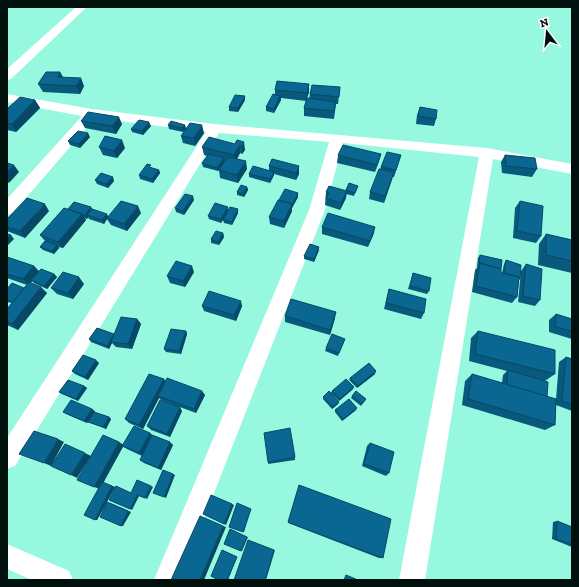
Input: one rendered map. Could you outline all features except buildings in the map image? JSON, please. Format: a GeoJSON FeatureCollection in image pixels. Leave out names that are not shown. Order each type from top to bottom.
{"type":"FeatureCollection","features":[{"type":"Feature","properties":{"kind":"street"},"geometry":{"type":"LineString","coordinates":[[7,76],[82,7]]}},
{"type":"Feature","properties":{"kind":"street"},"geometry":{"type":"LineString","coordinates":[[7,98],[92,113],[215,128],[338,138],[487,153],[572,169]]}},
{"type":"Feature","properties":{"kind":"street"},"geometry":{"type":"LineString","coordinates":[[7,209],[92,113]]}},
{"type":"Feature","properties":{"kind":"street"},"geometry":{"type":"LineString","coordinates":[[7,458],[215,128]]}},
{"type":"Feature","properties":{"kind":"street"},"geometry":{"type":"LineString","coordinates":[[167,580],[276,315],[317,210],[338,138]]}},
{"type":"Feature","properties":{"kind":"street"},"geometry":{"type":"LineString","coordinates":[[412,580],[487,153]]}},
{"type":"Feature","properties":{"kind":"street"},"geometry":{"type":"LineString","coordinates":[[7,556],[60,580]]}}]}
